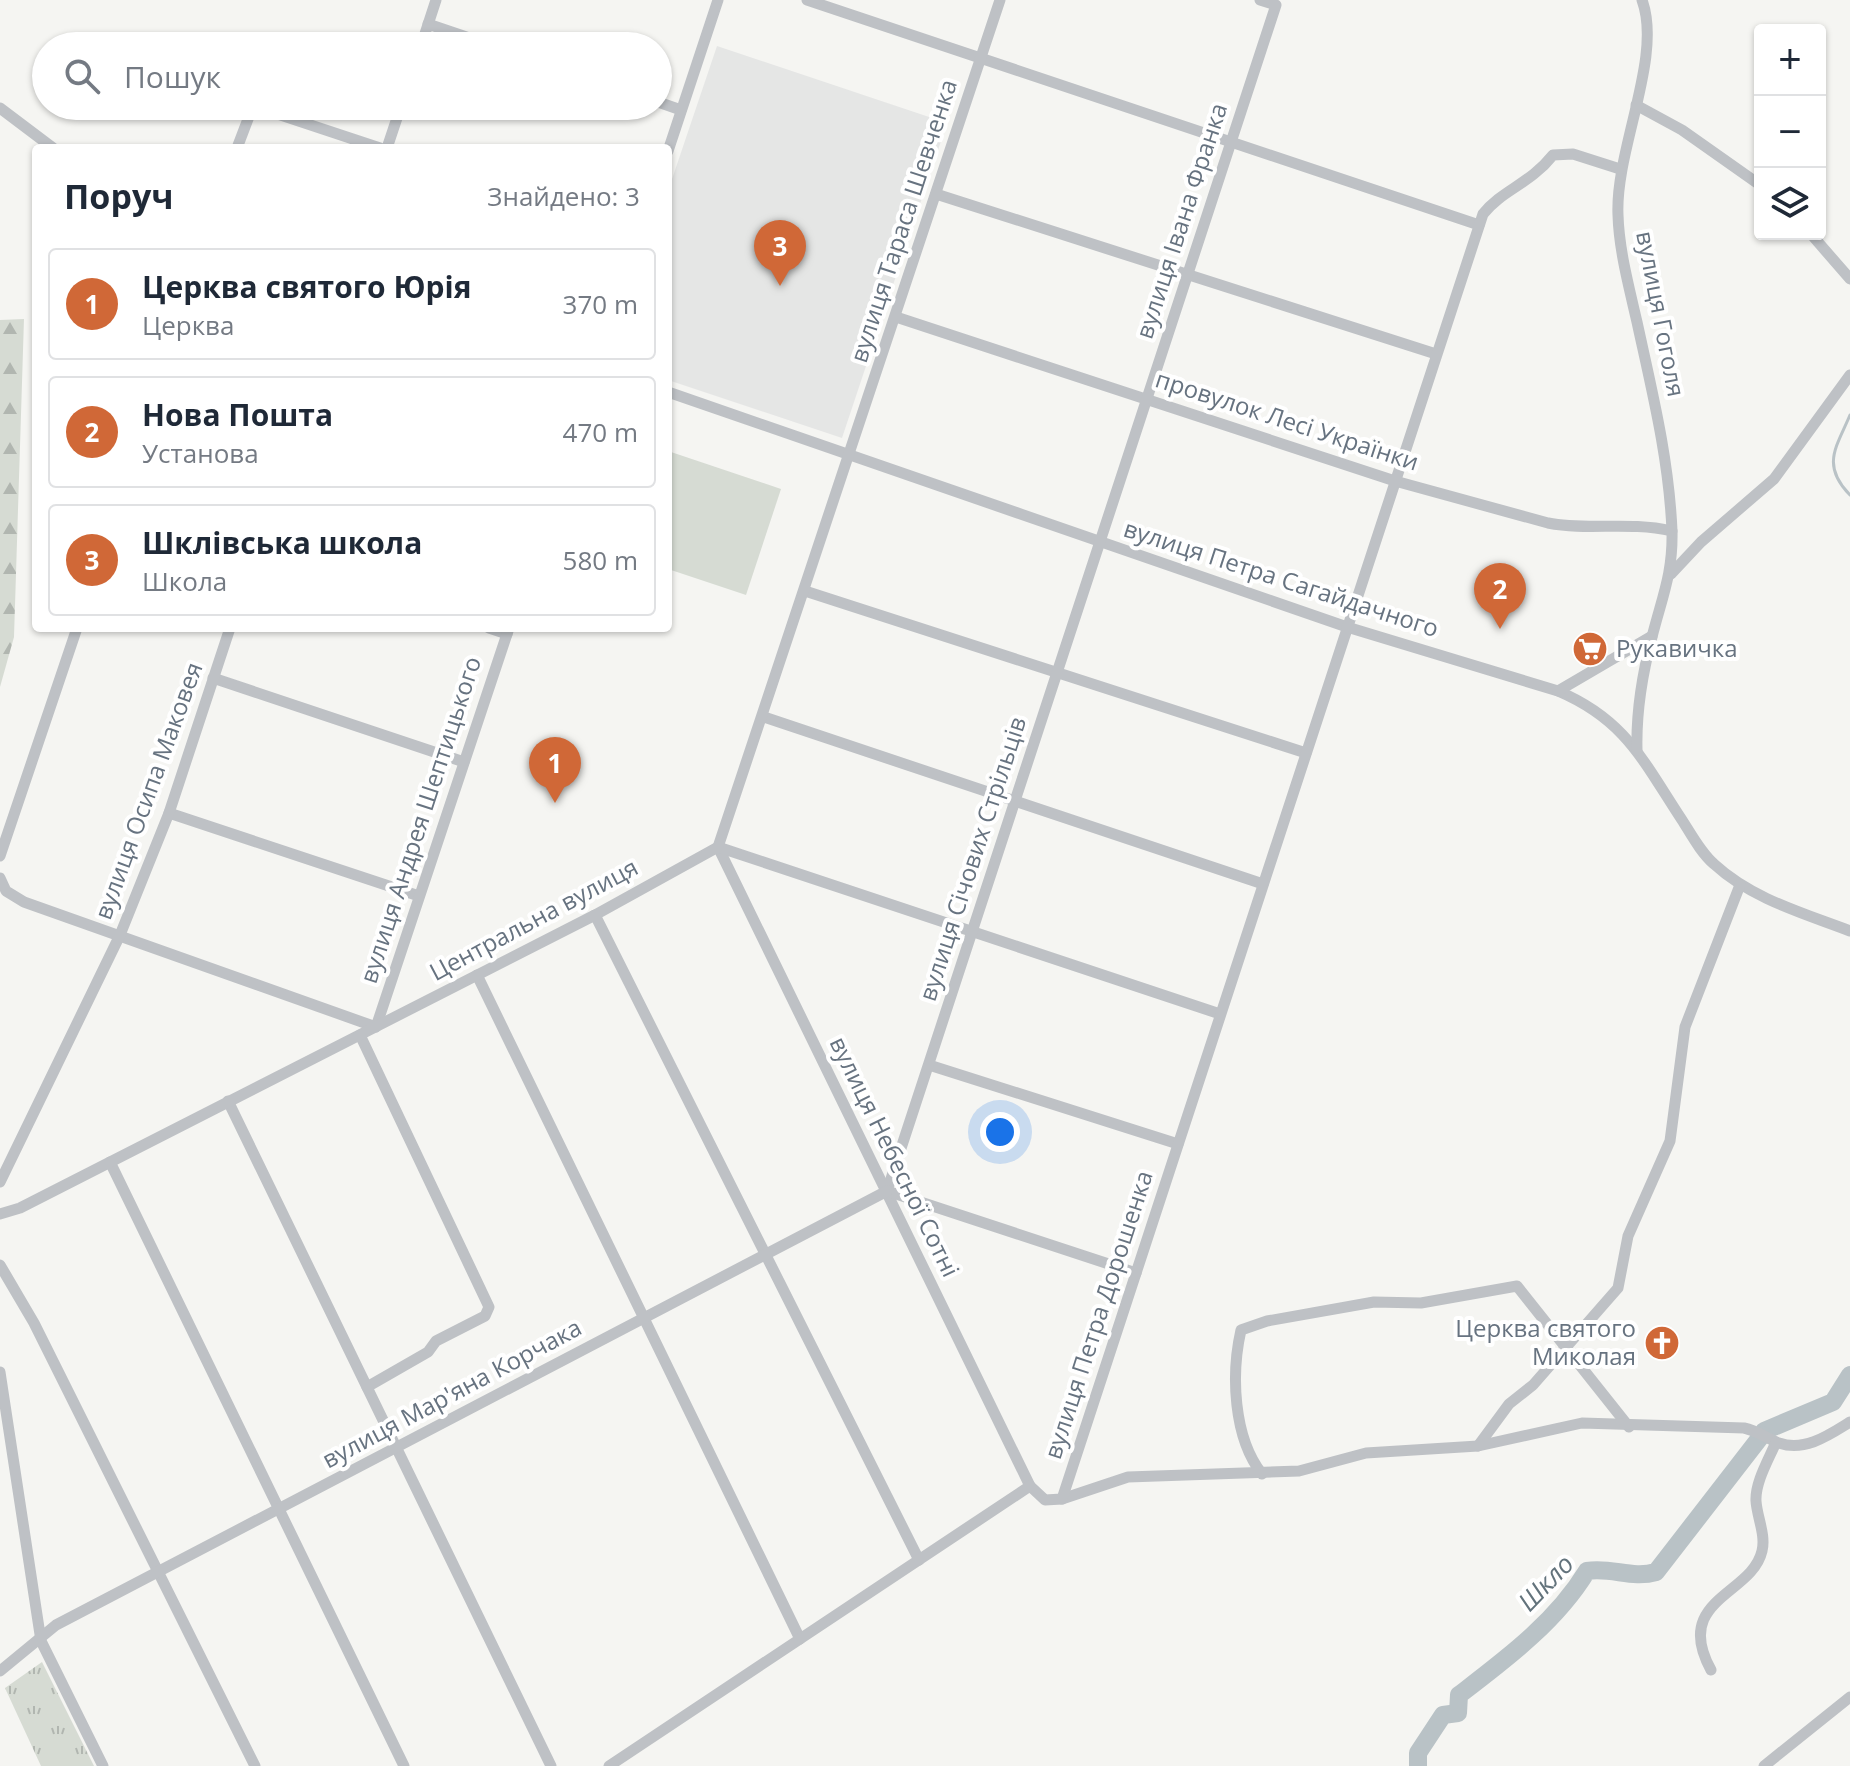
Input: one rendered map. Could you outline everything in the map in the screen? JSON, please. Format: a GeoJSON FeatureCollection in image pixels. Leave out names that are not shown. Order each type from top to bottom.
{"type":"FeatureCollection","features":[{"type":"Feature","properties":{"kind":"street"},"geometry":{"type":"LineString","coordinates":[[425,32],[436,0]]}},
{"type":"Feature","properties":{"kind":"street"},"geometry":{"type":"LineString","coordinates":[[670,144],[718,0]]}},
{"type":"Feature","properties":{"kind":"street"},"geometry":{"type":"LineString","coordinates":[[807,0],[1479,225],[1490,205],[1530,181],[1553,155],[1573,154],[1620,169]]}},
{"type":"Feature","properties":{"kind":"street","name":"вулиця Тараса Шевченка"},"geometry":{"type":"LineString","coordinates":[[851,455],[1000,0]]}},
{"type":"Feature","properties":{"kind":"street","name":"вулиця Івана Франка"},"geometry":{"type":"LineString","coordinates":[[1100,541],[1276,5],[1260,0]]}},
{"type":"Feature","properties":{"kind":"street","name":"вулиця Гоголя"},"geometry":{"type":"LineString","coordinates":[[1637,751],[1636,710],[1652,636],[1671,574],[1672,531],[1664,445],[1625,268],[1618,215],[1620,169],[1636,105],[1647,14],[1642,0]]}},
{"type":"Feature","properties":{"kind":"street"},"geometry":{"type":"LineString","coordinates":[[1647,14],[1649,0]]}},
{"type":"Feature","properties":{"kind":"street"},"geometry":{"type":"LineString","coordinates":[[428,24],[452,32]]}},
{"type":"Feature","properties":{"kind":"street"},"geometry":{"type":"LineString","coordinates":[[1636,105],[1682,130],[1754,181]]}},
{"type":"Feature","properties":{"kind":"street"},"geometry":{"type":"LineString","coordinates":[[672,107],[681,110]]}},
{"type":"Feature","properties":{"kind":"street"},"geometry":{"type":"LineString","coordinates":[[0,108],[48,144]]}},
{"type":"Feature","properties":{"kind":"street"},"geometry":{"type":"LineString","coordinates":[[239,144],[248,120]]}},
{"type":"Feature","properties":{"kind":"street"},"geometry":{"type":"LineString","coordinates":[[295,120],[368,144]]}},
{"type":"Feature","properties":{"kind":"street"},"geometry":{"type":"LineString","coordinates":[[388,144],[396,120]]}},
{"type":"Feature","properties":{"kind":"street"},"geometry":{"type":"LineString","coordinates":[[936,194],[1436,354]]}},
{"type":"Feature","properties":{"kind":"street","name":"вулиця Петра Дорошенка"},"geometry":{"type":"LineString","coordinates":[[609,1766],[1030,1486],[1045,1500],[1062,1499],[1479,225]]}},
{"type":"Feature","properties":{"kind":"street"},"geometry":{"type":"LineString","coordinates":[[1816,240],[1850,279]]}},
{"type":"Feature","properties":{"kind":"street","name":"провулок Лесі Українки"},"geometry":{"type":"LineString","coordinates":[[896,317],[1395,481],[1566,527],[1616,523],[1672,531]]}},
{"type":"Feature","properties":{"kind":"street"},"geometry":{"type":"LineString","coordinates":[[1671,574],[1701,542],[1774,479],[1849,371]]}},
{"type":"Feature","properties":{"kind":"street","name":"вулиця Петра Сагайдачного"},"geometry":{"type":"LineString","coordinates":[[672,393],[1347,627],[1558,691],[1590,704],[1615,723],[1637,751],[1711,862],[1740,885],[1783,906],[1850,931]]}},
{"type":"Feature","properties":{"kind":"street"},"geometry":{"type":"LineString","coordinates":[[851,455],[718,847],[1220,1014]]}},
{"type":"Feature","properties":{"kind":"street","name":"вулиця Січових Стрільців"},"geometry":{"type":"LineString","coordinates":[[887,1191],[1100,541]]}},
{"type":"Feature","properties":{"kind":"street"},"geometry":{"type":"LineString","coordinates":[[805,591],[1306,753]]}},
{"type":"Feature","properties":{"kind":"street"},"geometry":{"type":"LineString","coordinates":[[0,856],[76,632]]}},
{"type":"Feature","properties":{"kind":"street","name":"вулиця Осипа Маковея"},"geometry":{"type":"LineString","coordinates":[[0,1182],[120,935],[169,813],[229,632]]}},
{"type":"Feature","properties":{"kind":"street","name":"вулиця Андрея Шептицького"},"geometry":{"type":"LineString","coordinates":[[376,1027],[508,632]]}},
{"type":"Feature","properties":{"kind":"street"},"geometry":{"type":"LineString","coordinates":[[1558,691],[1652,636]]}},
{"type":"Feature","properties":{"kind":"street"},"geometry":{"type":"LineString","coordinates":[[213,678],[464,762]]}},
{"type":"Feature","properties":{"kind":"street"},"geometry":{"type":"LineString","coordinates":[[764,717],[1263,884]]}},
{"type":"Feature","properties":{"kind":"street"},"geometry":{"type":"LineString","coordinates":[[169,813],[419,896]]}},
{"type":"Feature","properties":{"kind":"street","name":"Центральна вулиця"},"geometry":{"type":"LineString","coordinates":[[0,1214],[20,1208],[376,1027],[595,915],[718,847]]}},
{"type":"Feature","properties":{"kind":"street","name":"вулиця Небесної Сотні"},"geometry":{"type":"LineString","coordinates":[[718,847],[1030,1486]]}},
{"type":"Feature","properties":{"kind":"street"},"geometry":{"type":"LineString","coordinates":[[0,878],[6,891],[24,902],[376,1027]]}},
{"type":"Feature","properties":{"kind":"street"},"geometry":{"type":"LineString","coordinates":[[1478,1446],[1509,1404],[1533,1385],[1618,1288],[1628,1236],[1670,1141],[1685,1027],[1740,885]]}},
{"type":"Feature","properties":{"kind":"street"},"geometry":{"type":"LineString","coordinates":[[595,915],[919,1560]]}},
{"type":"Feature","properties":{"kind":"street"},"geometry":{"type":"LineString","coordinates":[[477,975],[800,1639]]}},
{"type":"Feature","properties":{"kind":"street"},"geometry":{"type":"LineString","coordinates":[[360,1035],[489,1307],[485,1316],[436,1341],[428,1352],[367,1387]]}},
{"type":"Feature","properties":{"kind":"street"},"geometry":{"type":"LineString","coordinates":[[929,1065],[1178,1144]]}},
{"type":"Feature","properties":{"kind":"street"},"geometry":{"type":"LineString","coordinates":[[228,1101],[551,1766]]}},
{"type":"Feature","properties":{"kind":"street"},"geometry":{"type":"LineString","coordinates":[[110,1162],[404,1766]]}},
{"type":"Feature","properties":{"kind":"street"},"geometry":{"type":"LineString","coordinates":[[887,1191],[1136,1273]]}},
{"type":"Feature","properties":{"kind":"street","name":"вулиця Мар'яна Корчака"},"geometry":{"type":"LineString","coordinates":[[0,1671],[41,1641],[56,1625],[887,1191]]}},
{"type":"Feature","properties":{"kind":"street"},"geometry":{"type":"LineString","coordinates":[[0,1265],[34,1323],[255,1766]]}},
{"type":"Feature","properties":{"kind":"street"},"geometry":{"type":"LineString","coordinates":[[1262,1474],[1250,1458],[1237,1401],[1237,1349],[1241,1330],[1267,1321],[1374,1302],[1421,1303],[1517,1286],[1629,1427]]}},
{"type":"Feature","properties":{"kind":"street"},"geometry":{"type":"LineString","coordinates":[[0,1372],[41,1641],[103,1766]]}},
{"type":"Feature","properties":{"kind":"street"},"geometry":{"type":"LineString","coordinates":[[1062,1499],[1128,1477],[1299,1471],[1366,1453],[1478,1446],[1571,1425],[1744,1428],[1762,1432],[1776,1442],[1802,1445],[1821,1440],[1850,1422]]}},
{"type":"Feature","properties":{"kind":"street"},"geometry":{"type":"LineString","coordinates":[[1711,1670],[1700,1642],[1707,1617],[1713,1602],[1749,1571],[1762,1553],[1757,1492],[1776,1442]]}},
{"type":"Feature","properties":{"kind":"street"},"geometry":{"type":"LineString","coordinates":[[1764,1766],[1850,1697]]}},
{"type":"Feature","properties":{"kind":"shaded area"},"geometry":{"type":"Polygon","coordinates":[[[717,46],[947,123],[842,438],[672,381],[672,179],[717,46]]]}},
{"type":"Feature","properties":{"kind":"green space"},"geometry":{"type":"Polygon","coordinates":[[[24,319],[14,637],[0,687],[0,320],[24,319]]]}},
{"type":"Feature","properties":{"kind":"green space"},"geometry":{"type":"Polygon","coordinates":[[[672,452],[781,489],[746,595],[672,570],[672,452]]]}},
{"type":"Feature","properties":{"kind":"green space"},"geometry":{"type":"Polygon","coordinates":[[[42,1662],[94,1766],[41,1766],[5,1688],[42,1662]]]}},
{"type":"Feature","properties":{"kind":"waterway"},"geometry":{"type":"LineString","coordinates":[[1850,415],[1834,456],[1836,474],[1850,495]]}},
{"type":"Feature","properties":{"kind":"waterway","name":"Шкло"},"geometry":{"type":"LineString","coordinates":[[1764,1431],[1833,1402],[1850,1375]]}},
{"type":"Feature","properties":{"kind":"waterway","name":"Шкло"},"geometry":{"type":"LineString","coordinates":[[1418,1766],[1418,1753],[1443,1715],[1458,1713],[1459,1695],[1545,1623],[1587,1571],[1656,1572],[1762,1435]]}},
{"type":"Feature","properties":{"kind":"place","name":"Шклівська школа"},"geometry":{"type":"Point","coordinates":[780,286]}},
{"type":"Feature","properties":{"kind":"place","name":"Нова Пошта"},"geometry":{"type":"Point","coordinates":[1500,629]}},
{"type":"Feature","properties":{"kind":"place","name":"Рукавичка"},"geometry":{"type":"Point","coordinates":[1590,649]}},
{"type":"Feature","properties":{"kind":"place","name":"Церква святого Юрія"},"geometry":{"type":"Point","coordinates":[555,803]}},
{"type":"Feature","properties":{"kind":"place","name":"Церква святого Миколая"},"geometry":{"type":"Point","coordinates":[1662,1343]}}]}
